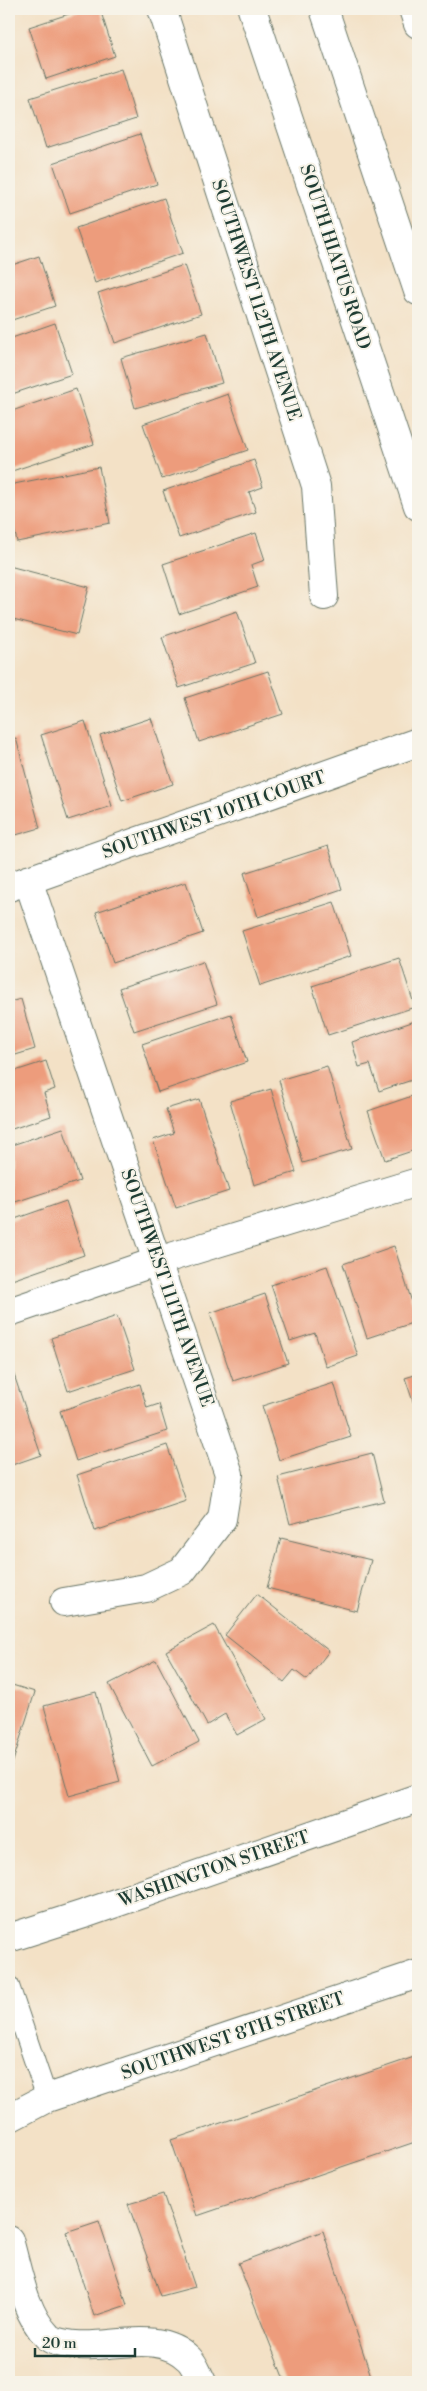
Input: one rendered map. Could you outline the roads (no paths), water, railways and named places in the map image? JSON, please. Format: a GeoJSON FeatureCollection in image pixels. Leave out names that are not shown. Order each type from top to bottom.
{"type":"FeatureCollection","features":[{"type":"Feature","properties":{"kind":"street","name":"SOUTHWEST 112TH AVENUE"},"geometry":{"type":"LineString","coordinates":[[162,9],[316,486],[324,596]]}},
{"type":"Feature","properties":{"kind":"street","name":"SOUTH HIATUS ROAD"},"geometry":{"type":"LineString","coordinates":[[252,9],[418,506]]}},
{"type":"Feature","properties":{"kind":"street"},"geometry":{"type":"LineString","coordinates":[[324,9],[418,291]]}},
{"type":"Feature","properties":{"kind":"street"},"geometry":{"type":"LineString","coordinates":[[413,9],[418,24]]}},
{"type":"Feature","properties":{"kind":"street","name":"SOUTHWEST 10TH COURT"},"geometry":{"type":"LineString","coordinates":[[19,883],[418,742]]}},
{"type":"Feature","properties":{"kind":"street","name":"SOUTHWEST 111TH AVENUE"},"geometry":{"type":"LineString","coordinates":[[19,883],[158,1261],[229,1474],[222,1519],[182,1571],[146,1588],[64,1602]]}},
{"type":"Feature","properties":{"kind":"street"},"geometry":{"type":"LineString","coordinates":[[9,1312],[158,1261],[418,1182]]}},
{"type":"Feature","properties":{"kind":"street","name":"WASHINGTON STREET"},"geometry":{"type":"LineString","coordinates":[[9,1938],[84,1914],[418,1798]]}},
{"type":"Feature","properties":{"kind":"street","name":"SOUTHWEST 8TH STREET"},"geometry":{"type":"LineString","coordinates":[[47,2098],[418,1974]]}},
{"type":"Feature","properties":{"kind":"street"},"geometry":{"type":"LineString","coordinates":[[9,2118],[47,2098]]}},
{"type":"Feature","properties":{"kind":"street"},"geometry":{"type":"LineString","coordinates":[[9,2240],[36,2322],[48,2338],[63,2344],[84,2347],[138,2341],[172,2346],[190,2360],[202,2382]]}},
{"type":"Feature","properties":{"kind":"lane"},"geometry":{"type":"LineString","coordinates":[[9,1986],[47,2098]]}}]}
